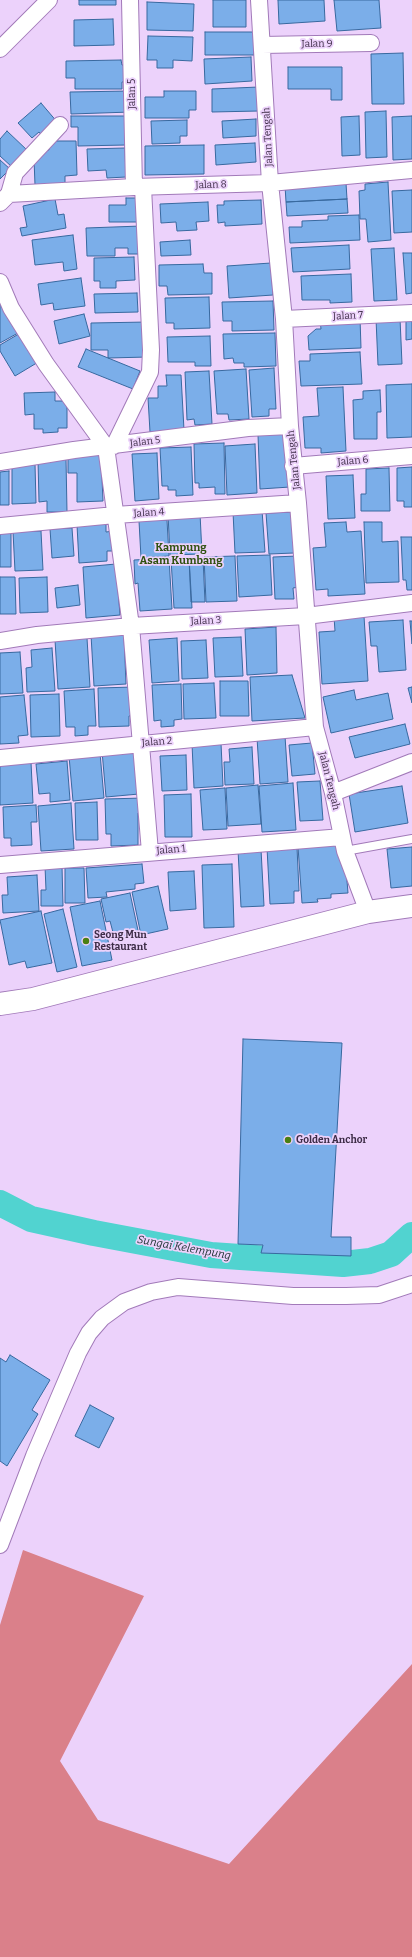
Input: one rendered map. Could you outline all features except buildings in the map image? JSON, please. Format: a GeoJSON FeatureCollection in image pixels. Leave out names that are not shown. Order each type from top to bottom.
{"type":"FeatureCollection","features":[{"type":"Feature","properties":{"kind":"main road"},"geometry":{"type":"LineString","coordinates":[[0,1004],[33,999],[368,912],[412,906]]}},
{"type":"Feature","properties":{"kind":"street"},"geometry":{"type":"LineString","coordinates":[[0,49],[49,0]]}},
{"type":"Feature","properties":{"kind":"street","name":"Jalan 5"},"geometry":{"type":"LineString","coordinates":[[110,446],[150,372],[151,350],[138,187],[130,0]]}},
{"type":"Feature","properties":{"kind":"street","name":"Jalan Tengah"},"geometry":{"type":"LineString","coordinates":[[259,0],[270,183],[284,319],[290,426],[298,503],[314,727],[333,793],[343,844],[368,912]]}},
{"type":"Feature","properties":{"kind":"street","name":"Jalan 9"},"geometry":{"type":"LineString","coordinates":[[262,45],[371,43]]}},
{"type":"Feature","properties":{"kind":"street"},"geometry":{"type":"LineString","coordinates":[[5,198],[15,173],[60,125]]}},
{"type":"Feature","properties":{"kind":"street","name":"Jalan 8"},"geometry":{"type":"LineString","coordinates":[[5,198],[138,187],[270,183],[412,170]]}},
{"type":"Feature","properties":{"kind":"street"},"geometry":{"type":"LineString","coordinates":[[0,282],[11,308],[46,364],[110,446],[115,515],[131,626],[150,852]]}},
{"type":"Feature","properties":{"kind":"street","name":"Jalan 7"},"geometry":{"type":"LineString","coordinates":[[284,319],[412,313]]}},
{"type":"Feature","properties":{"kind":"street","name":"Jalan 5"},"geometry":{"type":"LineString","coordinates":[[0,462],[74,450],[248,428],[290,426]]}},
{"type":"Feature","properties":{"kind":"street","name":"Jalan 6"},"geometry":{"type":"LineString","coordinates":[[293,466],[412,456]]}},
{"type":"Feature","properties":{"kind":"street","name":"Jalan 4"},"geometry":{"type":"LineString","coordinates":[[0,526],[115,515],[298,503]]}},
{"type":"Feature","properties":{"kind":"street","name":"Jalan 3"},"geometry":{"type":"LineString","coordinates":[[0,641],[37,635],[131,626],[306,616],[412,603]]}},
{"type":"Feature","properties":{"kind":"street","name":"Jalan 2"},"geometry":{"type":"LineString","coordinates":[[0,758],[314,727]]}},
{"type":"Feature","properties":{"kind":"street"},"geometry":{"type":"LineString","coordinates":[[333,793],[412,762]]}},
{"type":"Feature","properties":{"kind":"street","name":"Jalan 1"},"geometry":{"type":"LineString","coordinates":[[0,865],[150,852],[343,844]]}},
{"type":"Feature","properties":{"kind":"street"},"geometry":{"type":"LineString","coordinates":[[0,1545],[34,1456],[78,1353],[89,1333],[102,1318],[124,1302],[151,1292],[178,1287],[293,1296],[346,1296],[379,1294],[412,1284]]}},
{"type":"Feature","properties":{"kind":"lane"},"geometry":{"type":"LineString","coordinates":[[343,844],[412,839]]}},
{"type":"Feature","properties":{"kind":"shaded area"},"geometry":{"type":"Polygon","coordinates":[[[23,1550],[144,1596],[60,1761],[98,1820],[229,1864],[412,1664],[412,1957],[0,1957],[0,1625],[23,1550]]]}},
{"type":"Feature","properties":{"kind":"waterway","name":"Sungai Kelempung"},"geometry":{"type":"LineString","coordinates":[[0,1203],[31,1219],[94,1233],[211,1255],[343,1264],[370,1261],[391,1254],[412,1235]]}},
{"type":"Feature","properties":{"kind":"place","name":"Seong Mun Restaurant"},"geometry":{"type":"Point","coordinates":[86,941]}},
{"type":"Feature","properties":{"kind":"place","name":"Golden Anchor"},"geometry":{"type":"Point","coordinates":[288,1140]}},
{"type":"Feature","properties":{"kind":"district","name":"Kampung Asam Kumbang"},"geometry":{"type":"Point","coordinates":[181,554]}}]}
